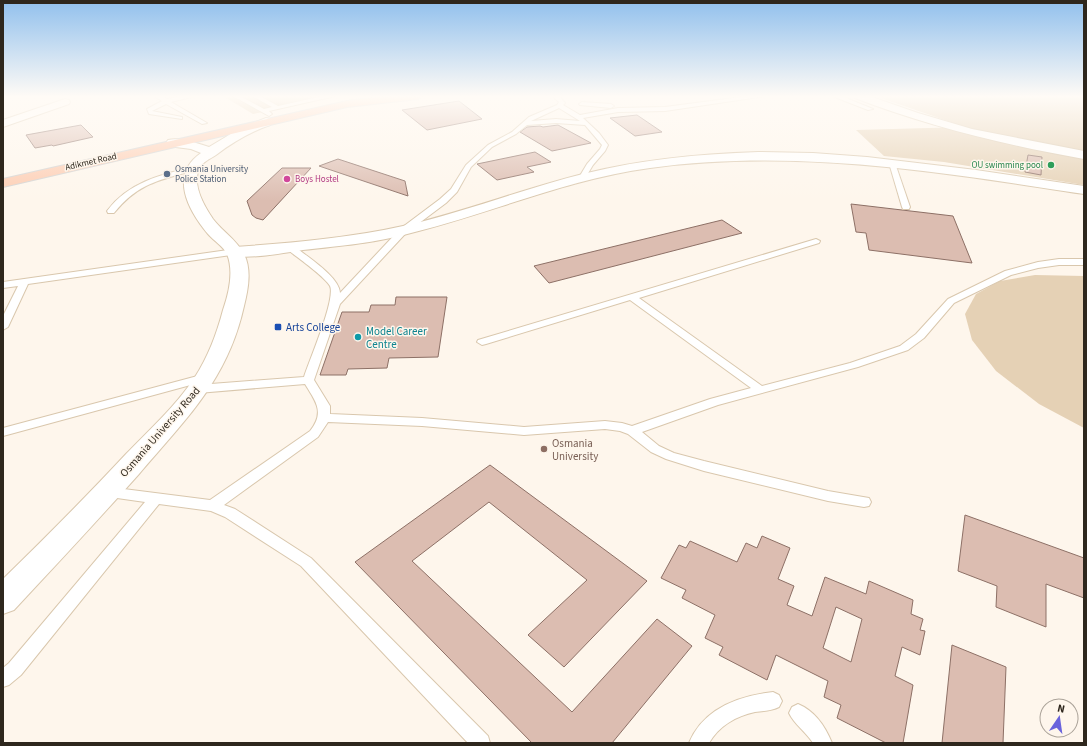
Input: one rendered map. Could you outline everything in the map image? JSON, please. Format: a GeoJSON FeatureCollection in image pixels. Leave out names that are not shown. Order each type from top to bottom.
{"type":"FeatureCollection","features":[{"type":"Feature","properties":{"kind":"main road","name":"Adikmet Road"},"geometry":{"type":"LineString","coordinates":[[3,179],[202,131]]}},
{"type":"Feature","properties":{"kind":"main road","name":"Adikmet Road"},"geometry":{"type":"LineString","coordinates":[[3,183],[172,143],[214,131]]}},
{"type":"Feature","properties":{"kind":"main road"},"geometry":{"type":"LineString","coordinates":[[235,252],[214,230],[193,196],[190,180],[193,169],[200,160],[230,139],[250,131]]}},
{"type":"Feature","properties":{"kind":"main road"},"geometry":{"type":"LineString","coordinates":[[172,143],[193,146],[210,152]]}},
{"type":"Feature","properties":{"kind":"main road","name":"Osmania University Road"},"geometry":{"type":"LineString","coordinates":[[3,600],[170,424],[202,383],[222,342],[238,289],[239,271],[235,252]]}},
{"type":"Feature","properties":{"kind":"street"},"geometry":{"type":"LineString","coordinates":[[967,131],[1025,145],[1084,156]]}},
{"type":"Feature","properties":{"kind":"street"},"geometry":{"type":"LineString","coordinates":[[235,252],[291,248],[403,231],[582,179],[647,165],[682,160],[735,157],[810,157],[892,163],[983,174],[1084,190]]}},
{"type":"Feature","properties":{"kind":"lane"},"geometry":{"type":"LineString","coordinates":[[335,303],[403,231],[443,201],[462,180],[468,166],[490,146],[516,131]]}},
{"type":"Feature","properties":{"kind":"lane"},"geometry":{"type":"LineString","coordinates":[[582,179],[590,164],[603,150],[605,145],[595,131]]}},
{"type":"Feature","properties":{"kind":"lane"},"geometry":{"type":"LineString","coordinates":[[892,163],[906,207]]}},
{"type":"Feature","properties":{"kind":"lane"},"geometry":{"type":"LineString","coordinates":[[111,211],[127,193],[137,187],[148,182],[193,169]]}},
{"type":"Feature","properties":{"kind":"lane"},"geometry":{"type":"LineString","coordinates":[[482,342],[816,241]]}},
{"type":"Feature","properties":{"kind":"lane"},"geometry":{"type":"LineString","coordinates":[[291,248],[333,283],[335,287],[335,303],[308,380]]}},
{"type":"Feature","properties":{"kind":"lane"},"geometry":{"type":"LineString","coordinates":[[3,285],[235,252]]}},
{"type":"Feature","properties":{"kind":"lane"},"geometry":{"type":"LineString","coordinates":[[632,431],[714,402],[854,365],[904,348],[920,336],[951,301],[1008,273],[1038,265],[1059,262],[1084,262]]}},
{"type":"Feature","properties":{"kind":"lane"},"geometry":{"type":"LineString","coordinates":[[3,326],[24,282]]}},
{"type":"Feature","properties":{"kind":"lane"},"geometry":{"type":"LineString","coordinates":[[632,297],[762,390]]}},
{"type":"Feature","properties":{"kind":"lane"},"geometry":{"type":"LineString","coordinates":[[3,432],[202,383],[308,380]]}},
{"type":"Feature","properties":{"kind":"lane"},"geometry":{"type":"LineString","coordinates":[[212,506],[314,434],[322,424],[324,406],[308,380]]}},
{"type":"Feature","properties":{"kind":"lane"},"geometry":{"type":"LineString","coordinates":[[323,418],[422,422],[524,431],[604,425],[622,427],[632,431],[655,449],[677,458],[828,496],[864,502]]}},
{"type":"Feature","properties":{"kind":"lane"},"geometry":{"type":"LineString","coordinates":[[108,491],[212,506],[230,513],[306,562],[482,743]]}},
{"type":"Feature","properties":{"kind":"lane"},"geometry":{"type":"LineString","coordinates":[[3,679],[15,669],[156,498]]}},
{"type":"Feature","properties":{"kind":"lane"},"geometry":{"type":"LineString","coordinates":[[698,743],[703,732],[719,717],[758,702],[773,701]]}},
{"type":"Feature","properties":{"kind":"lane"},"geometry":{"type":"LineString","coordinates":[[798,714],[808,720],[823,743]]}},
{"type":"Feature","properties":{"kind":"shaded area"},"geometry":{"type":"Polygon","coordinates":[[[857,131],[1084,131],[1084,185],[944,162],[884,156],[857,131]]]}},
{"type":"Feature","properties":{"kind":"shaded area"},"geometry":{"type":"Polygon","coordinates":[[[1035,275],[1084,276],[1084,428],[1039,404],[996,371],[972,340],[965,314],[976,294],[1000,281],[1035,275]]]}},
{"type":"Feature","properties":{"kind":"building"},"geometry":{"type":"Polygon","coordinates":[[[49,131],[87,131],[93,137],[53,146],[35,148],[26,135],[49,131]]]}},
{"type":"Feature","properties":{"kind":"building"},"geometry":{"type":"Polygon","coordinates":[[[569,131],[591,143],[552,151],[520,132],[569,131]]]}},
{"type":"Feature","properties":{"kind":"building"},"geometry":{"type":"Polygon","coordinates":[[[628,131],[662,132],[635,136],[628,131]]]}},
{"type":"Feature","properties":{"kind":"building"},"geometry":{"type":"Polygon","coordinates":[[[535,152],[551,162],[527,167],[534,172],[497,180],[477,164],[535,152]]]}},
{"type":"Feature","properties":{"kind":"building"},"geometry":{"type":"Polygon","coordinates":[[[1028,155],[1042,157],[1041,175],[1025,172],[1028,155]]]}},
{"type":"Feature","properties":{"kind":"building"},"geometry":{"type":"Polygon","coordinates":[[[338,159],[405,181],[408,196],[319,166],[338,159]]]}},
{"type":"Feature","properties":{"kind":"building"},"geometry":{"type":"Polygon","coordinates":[[[282,168],[311,168],[263,220],[256,218],[252,215],[247,201],[282,168]]]}},
{"type":"Feature","properties":{"kind":"building"},"geometry":{"type":"Polygon","coordinates":[[[851,204],[953,216],[972,263],[869,250],[866,233],[856,232],[851,204]]]}},
{"type":"Feature","properties":{"kind":"building"},"geometry":{"type":"Polygon","coordinates":[[[722,220],[742,233],[549,283],[534,266],[722,220]]]}},
{"type":"Feature","properties":{"kind":"building","name":"Model Career Centre"},"geometry":{"type":"Polygon","coordinates":[[[396,297],[447,297],[438,357],[389,358],[387,368],[348,369],[346,375],[320,375],[342,312],[369,312],[371,305],[395,305],[396,297]]]}},
{"type":"Feature","properties":{"kind":"building"},"geometry":{"type":"Polygon","coordinates":[[[490,465],[647,581],[564,667],[528,635],[587,580],[489,502],[412,561],[572,712],[657,619],[692,646],[612,743],[532,743],[355,562],[490,465]]]}},
{"type":"Feature","properties":{"kind":"building"},"geometry":{"type":"Polygon","coordinates":[[[965,515],[1084,558],[1084,598],[1046,584],[1046,627],[996,607],[997,586],[958,571],[965,515]]]}},
{"type":"Feature","properties":{"kind":"building"},"geometry":{"type":"Polygon","coordinates":[[[762,536],[790,548],[778,579],[794,586],[787,605],[812,616],[825,577],[866,594],[869,581],[913,600],[911,614],[923,619],[920,630],[925,631],[920,655],[902,647],[895,676],[913,685],[903,743],[886,743],[837,718],[841,705],[824,697],[828,681],[776,655],[767,680],[719,655],[723,647],[705,638],[715,615],[682,598],[686,590],[661,578],[679,545],[686,548],[690,541],[737,562],[746,543],[757,548],[762,536]],[[836,607],[823,648],[851,662],[862,619],[836,607]]]}},
{"type":"Feature","properties":{"kind":"building"},"geometry":{"type":"Polygon","coordinates":[[[952,645],[1006,667],[1003,743],[942,743],[952,645]]]}},
{"type":"Feature","properties":{"kind":"place","name":"OU swimming pool"},"geometry":{"type":"Point","coordinates":[1051,165]}},
{"type":"Feature","properties":{"kind":"place","name":"Osmania University Police Station"},"geometry":{"type":"Point","coordinates":[167,174]}},
{"type":"Feature","properties":{"kind":"place","name":"Boys Hostel"},"geometry":{"type":"Point","coordinates":[287,179]}},
{"type":"Feature","properties":{"kind":"place","name":"Arts College"},"geometry":{"type":"Point","coordinates":[278,327]}},
{"type":"Feature","properties":{"kind":"place","name":"Model Career Centre"},"geometry":{"type":"Point","coordinates":[358,337]}},
{"type":"Feature","properties":{"kind":"place","name":"Osmania University"},"geometry":{"type":"Point","coordinates":[544,449]}}]}
